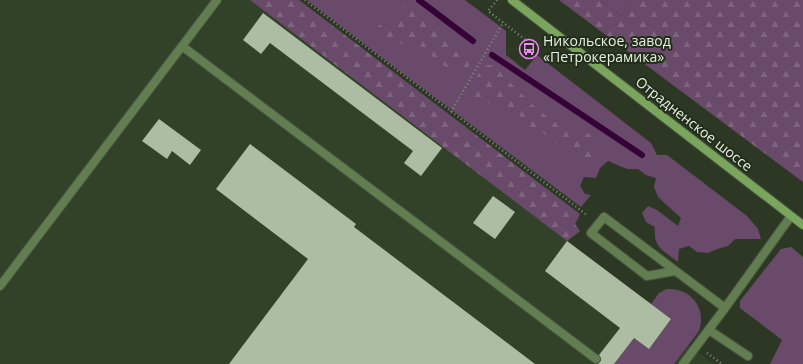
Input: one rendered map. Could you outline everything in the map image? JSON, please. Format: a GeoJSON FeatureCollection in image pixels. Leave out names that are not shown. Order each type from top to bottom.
{"type":"FeatureCollection","features":[{"type":"Feature","properties":{"kind":"main road","name":"Отрадненское шоссе"},"geometry":{"type":"LineString","coordinates":[[512,0],[803,225]]}},
{"type":"Feature","properties":{"kind":"lane"},"geometry":{"type":"LineString","coordinates":[[0,286],[217,0]]}},
{"type":"Feature","properties":{"kind":"lane"},"geometry":{"type":"LineString","coordinates":[[182,46],[596,359]]}},
{"type":"Feature","properties":{"kind":"lane"},"geometry":{"type":"LineString","coordinates":[[683,364],[791,216]]}},
{"type":"Feature","properties":{"kind":"lane"},"geometry":{"type":"LineString","coordinates":[[676,271],[647,276],[591,233],[604,217],[676,271],[725,308]]}},
{"type":"Feature","properties":{"kind":"lane"},"geometry":{"type":"LineString","coordinates":[[709,330],[748,356]]}},
{"type":"Feature","properties":{"kind":"path"},"geometry":{"type":"LineString","coordinates":[[305,0],[598,224]]}},
{"type":"Feature","properties":{"kind":"path"},"geometry":{"type":"LineString","coordinates":[[498,0],[488,11],[536,48]]}},
{"type":"Feature","properties":{"kind":"path"},"geometry":{"type":"LineString","coordinates":[[451,112],[504,23]]}},
{"type":"Feature","properties":{"kind":"shaded area"},"geometry":{"type":"Polygon","coordinates":[[[0,0],[250,0],[671,319],[665,328],[714,364],[0,364],[0,0]]]}},
{"type":"Feature","properties":{"kind":"green space"},"geometry":{"type":"Polygon","coordinates":[[[250,0],[299,0],[580,214],[575,224],[580,231],[567,241],[250,0]]]}},
{"type":"Feature","properties":{"kind":"green space"},"geometry":{"type":"Polygon","coordinates":[[[307,0],[465,0],[506,31],[506,55],[525,70],[537,55],[651,143],[657,155],[667,155],[747,216],[758,229],[761,239],[735,239],[728,246],[708,253],[697,252],[689,246],[679,249],[678,262],[657,244],[655,227],[646,222],[642,213],[648,206],[657,210],[678,226],[681,218],[658,197],[654,187],[656,178],[646,175],[638,169],[627,169],[608,161],[600,168],[596,178],[584,177],[580,186],[585,194],[591,195],[581,207],[307,0]]]}},
{"type":"Feature","properties":{"kind":"green space"},"geometry":{"type":"Polygon","coordinates":[[[559,0],[600,0],[621,16],[633,0],[803,0],[803,182],[559,0]]]}},
{"type":"Feature","properties":{"kind":"green space"},"geometry":{"type":"Polygon","coordinates":[[[600,0],[633,0],[621,16],[600,0]]]}},
{"type":"Feature","properties":{"kind":"green space"},"geometry":{"type":"Polygon","coordinates":[[[407,5],[417,14],[432,22],[447,39],[468,55],[469,69],[456,71],[442,65],[425,49],[413,42],[390,45],[383,42],[378,35],[377,27],[392,18],[401,7],[407,5]]]}},
{"type":"Feature","properties":{"kind":"green space"},"geometry":{"type":"Polygon","coordinates":[[[487,65],[494,65],[527,100],[547,117],[566,128],[592,136],[595,139],[597,147],[591,159],[582,160],[569,154],[546,135],[532,128],[516,112],[504,105],[482,102],[475,103],[469,98],[470,92],[481,68],[487,65]]]}},
{"type":"Feature","properties":{"kind":"green space"},"geometry":{"type":"Polygon","coordinates":[[[791,247],[803,257],[803,364],[770,364],[782,340],[740,308],[740,301],[781,249],[791,247]]]}},
{"type":"Feature","properties":{"kind":"green space"},"geometry":{"type":"Polygon","coordinates":[[[667,289],[683,292],[695,301],[699,307],[701,315],[699,331],[674,364],[614,364],[634,338],[649,349],[671,319],[651,304],[659,293],[667,289]]]}},
{"type":"Feature","properties":{"kind":"building"},"geometry":{"type":"Polygon","coordinates":[[[263,13],[442,148],[421,176],[404,163],[413,151],[270,43],[261,54],[243,40],[263,13]]]}},
{"type":"Feature","properties":{"kind":"building"},"geometry":{"type":"Polygon","coordinates":[[[159,119],[201,150],[190,165],[172,151],[167,159],[142,141],[159,119]]]}},
{"type":"Feature","properties":{"kind":"building"},"geometry":{"type":"Polygon","coordinates":[[[250,144],[356,224],[354,227],[535,364],[229,364],[308,259],[216,189],[250,144]]]}},
{"type":"Feature","properties":{"kind":"building"},"geometry":{"type":"Polygon","coordinates":[[[493,196],[515,212],[495,239],[473,223],[493,196]]]}},
{"type":"Feature","properties":{"kind":"building"},"geometry":{"type":"Polygon","coordinates":[[[567,241],[671,319],[649,349],[634,338],[614,364],[598,364],[601,360],[599,355],[620,328],[545,271],[567,241]]]}},
{"type":"Feature","properties":{"kind":"waterway"},"geometry":{"type":"LineString","coordinates":[[419,0],[473,41]]}},
{"type":"Feature","properties":{"kind":"waterway"},"geometry":{"type":"LineString","coordinates":[[492,55],[642,155]]}},
{"type":"Feature","properties":{"kind":"place","name":"Никольское, завод «Петрокерамика»"},"geometry":{"type":"Point","coordinates":[529,49]}}]}
